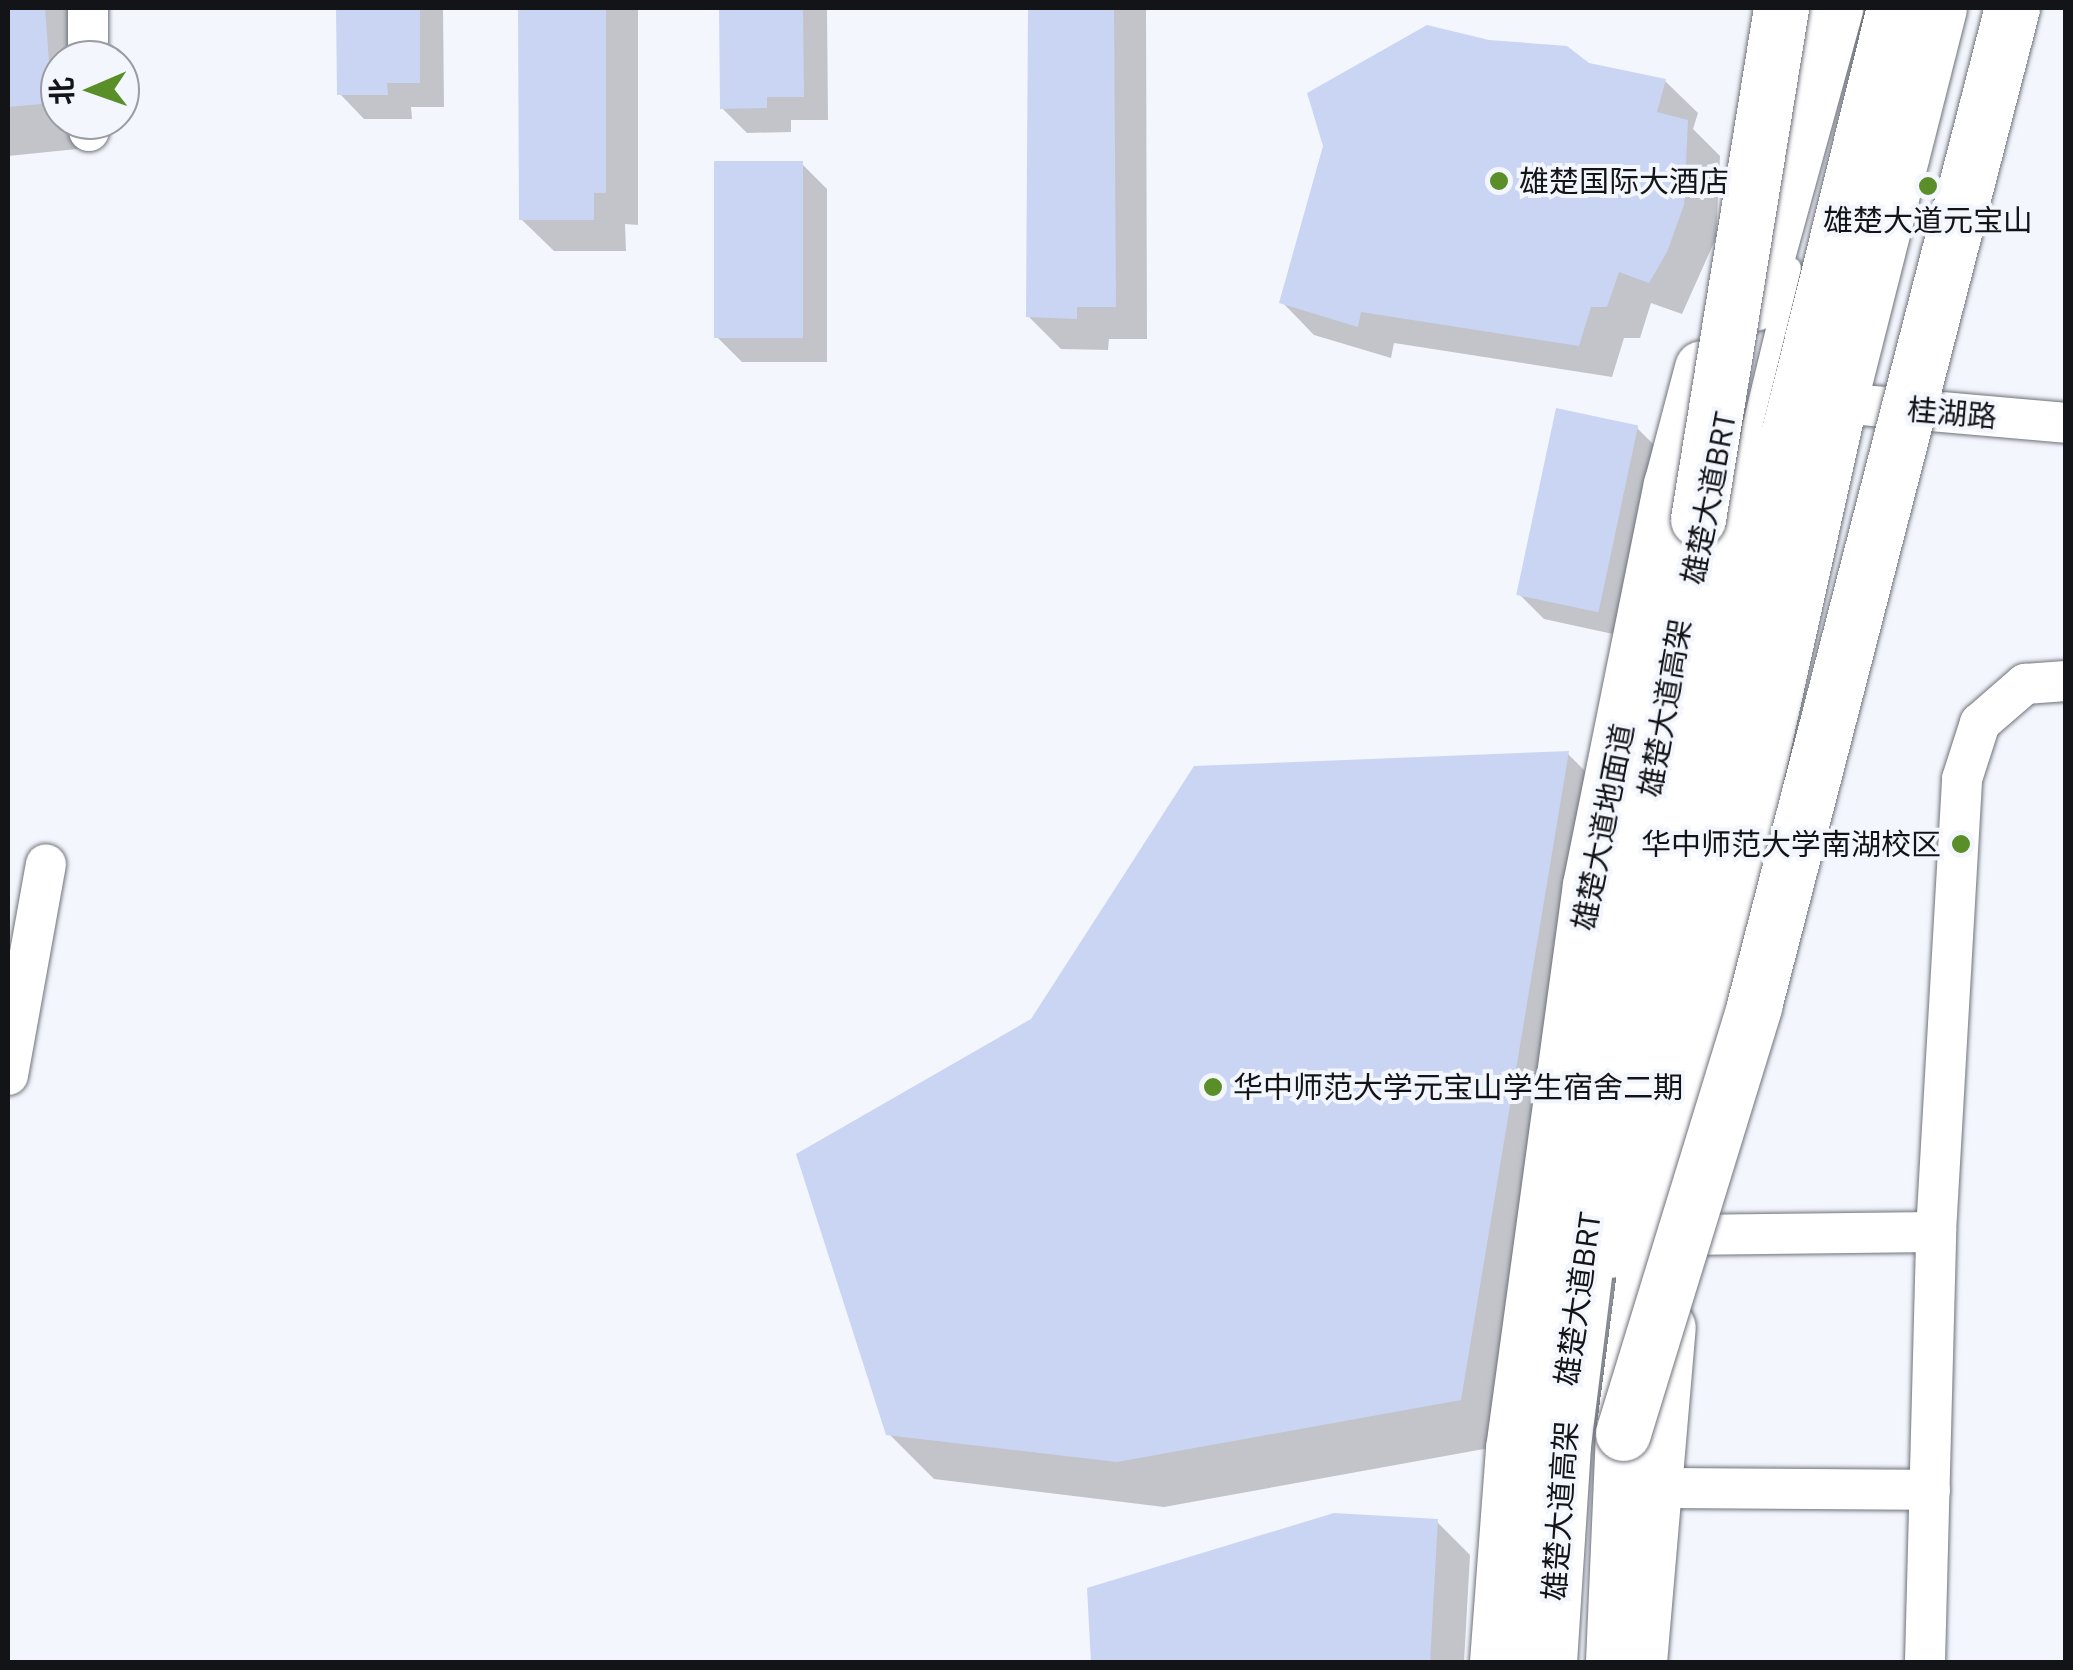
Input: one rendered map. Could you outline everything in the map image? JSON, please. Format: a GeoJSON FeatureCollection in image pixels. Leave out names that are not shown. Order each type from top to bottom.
{"type":"FeatureCollection","features":[{"type":"Feature","properties":{"kind":"main road"},"geometry":{"type":"LineString","coordinates":[[1698,518],[1781,8]]}},
{"type":"Feature","properties":{"kind":"main road","name":"雄楚大道地面道"},"geometry":{"type":"LineString","coordinates":[[1497,1662],[1513,1448],[1590,886],[1671,485],[1798,8]]}},
{"type":"Feature","properties":{"kind":"main road","name":"雄楚大道高架"},"geometry":{"type":"LineString","coordinates":[[1549,1662],[1563,1445],[1630,905],[1698,518],[1836,8]]}},
{"type":"Feature","properties":{"kind":"main road","name":"雄楚大道高架"},"geometry":{"type":"LineString","coordinates":[[1612,1662],[1623,1432],[1687,948],[1749,594],[1894,8]]}},
{"type":"Feature","properties":{"kind":"main road"},"geometry":{"type":"LineString","coordinates":[[1640,1662],[1654,1488],[1682,1235],[1728,904],[1839,403],[1939,8]]}},
{"type":"Feature","properties":{"kind":"main road"},"geometry":{"type":"LineString","coordinates":[[1623,1432],[1754,1006],[2012,8]]}},
{"type":"Feature","properties":{"kind":"street"},"geometry":{"type":"LineString","coordinates":[[88,8],[88,40]]}},
{"type":"Feature","properties":{"kind":"street","name":"桂湖路"},"geometry":{"type":"LineString","coordinates":[[1839,403],[2066,422]]}},
{"type":"Feature","properties":{"kind":"street"},"geometry":{"type":"LineString","coordinates":[[1925,1662],[1936,1232],[1962,778],[1980,723],[2024,684],[2066,681]]}},
{"type":"Feature","properties":{"kind":"street"},"geometry":{"type":"LineString","coordinates":[[8,1076],[46,864]]}},
{"type":"Feature","properties":{"kind":"street"},"geometry":{"type":"LineString","coordinates":[[1682,1235],[1936,1232]]}},
{"type":"Feature","properties":{"kind":"street"},"geometry":{"type":"LineString","coordinates":[[1654,1488],[1930,1490]]}},
{"type":"Feature","properties":{"kind":"lane","name":"雄楚大道BRT"},"geometry":{"type":"LineString","coordinates":[[1610,1283],[1663,888],[1752,428],[1796,248]]}},
{"type":"Feature","properties":{"kind":"building"},"geometry":{"type":"Polygon","coordinates":[[[8,8],[45,8],[47,40],[40,40],[40,104],[8,107],[8,8]]]}},
{"type":"Feature","properties":{"kind":"building"},"geometry":{"type":"Polygon","coordinates":[[[336,8],[420,8],[420,83],[387,83],[388,95],[337,95],[336,8]]]}},
{"type":"Feature","properties":{"kind":"building"},"geometry":{"type":"Polygon","coordinates":[[[518,8],[606,8],[606,193],[594,193],[594,220],[519,220],[518,8]]]}},
{"type":"Feature","properties":{"kind":"building"},"geometry":{"type":"Polygon","coordinates":[[[719,8],[803,8],[804,97],[767,97],[767,108],[720,109],[719,8]]]}},
{"type":"Feature","properties":{"kind":"building"},"geometry":{"type":"Polygon","coordinates":[[[1028,8],[1114,8],[1116,307],[1077,307],[1077,319],[1026,317],[1028,8]]]}},
{"type":"Feature","properties":{"kind":"building","name":"雄楚国际大酒店"},"geometry":{"type":"Polygon","coordinates":[[[1427,25],[1489,40],[1567,46],[1589,63],[1666,79],[1657,112],[1688,120],[1684,205],[1667,252],[1649,283],[1619,272],[1607,307],[1591,307],[1579,346],[1361,312],[1358,327],[1279,303],[1323,146],[1307,93],[1427,25]]]}},
{"type":"Feature","properties":{"kind":"building"},"geometry":{"type":"Polygon","coordinates":[[[714,161],[803,161],[803,338],[714,338],[714,161]]]}},
{"type":"Feature","properties":{"kind":"building"},"geometry":{"type":"Polygon","coordinates":[[[1556,408],[1638,425],[1598,612],[1516,595],[1556,408]]]}},
{"type":"Feature","properties":{"kind":"building","name":"华中师范大学元宝山学生宿舍二期"},"geometry":{"type":"Polygon","coordinates":[[[1569,751],[1461,1400],[1117,1462],[886,1435],[796,1154],[1031,1019],[1194,766],[1569,751]]]}},
{"type":"Feature","properties":{"kind":"building"},"geometry":{"type":"Polygon","coordinates":[[[1334,1513],[1438,1519],[1430,1662],[1091,1662],[1087,1588],[1334,1513]]]}},
{"type":"Feature","properties":{"kind":"place","name":"雄楚国际大酒店"},"geometry":{"type":"Point","coordinates":[1499,181]}},
{"type":"Feature","properties":{"kind":"place","name":"雄楚大道元宝山"},"geometry":{"type":"Point","coordinates":[1928,186]}},
{"type":"Feature","properties":{"kind":"place","name":"华中师范大学南湖校区"},"geometry":{"type":"Point","coordinates":[1961,844]}},
{"type":"Feature","properties":{"kind":"place","name":"华中师范大学元宝山学生宿舍二期"},"geometry":{"type":"Point","coordinates":[1213,1087]}}]}
